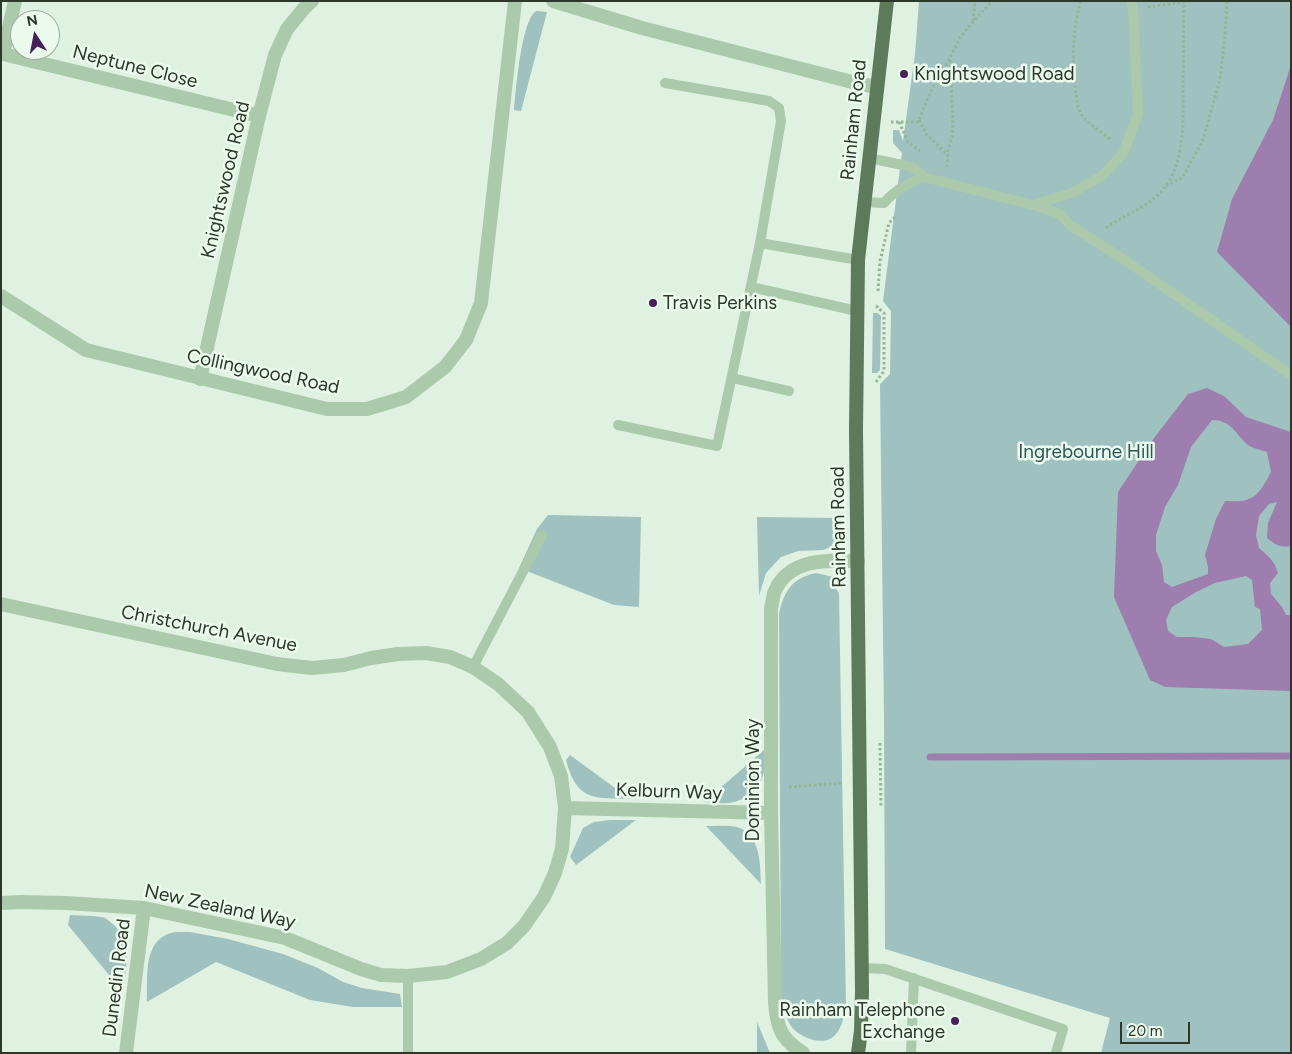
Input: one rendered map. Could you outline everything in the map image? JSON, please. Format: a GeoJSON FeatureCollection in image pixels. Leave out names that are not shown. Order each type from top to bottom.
{"type":"FeatureCollection","features":[{"type":"Feature","properties":{"kind":"main road","name":"Rainham Road"},"geometry":{"type":"LineString","coordinates":[[858,1053],[862,968],[856,430],[858,260],[887,1]]}},
{"type":"Feature","properties":{"kind":"street","name":"Neptune Close"},"geometry":{"type":"LineString","coordinates":[[15,1],[2,58],[259,116]]}},
{"type":"Feature","properties":{"kind":"street","name":"Knightswood Road"},"geometry":{"type":"LineString","coordinates":[[200,378],[259,116],[275,55],[287,29],[312,1]]}},
{"type":"Feature","properties":{"kind":"street","name":"Collingwood Road"},"geometry":{"type":"LineString","coordinates":[[1,296],[86,350],[327,409],[367,409],[406,397],[445,367],[466,340],[481,303],[515,1]]}},
{"type":"Feature","properties":{"kind":"street"},"geometry":{"type":"LineString","coordinates":[[553,1],[642,28],[877,87]]}},
{"type":"Feature","properties":{"kind":"street","name":"Dominion Way"},"geometry":{"type":"LineString","coordinates":[[803,1053],[785,1038],[777,1020],[771,814],[771,609],[774,593],[782,580],[799,567],[807,563],[858,561]]}},
{"type":"Feature","properties":{"kind":"street","name":"Christchurch Avenue"},"geometry":{"type":"LineString","coordinates":[[1,604],[277,664],[312,668],[344,665],[389,655],[426,653],[450,657],[473,667],[498,684],[528,712],[550,747],[561,776],[565,808]]}},
{"type":"Feature","properties":{"kind":"street","name":"Kelburn Way"},"geometry":{"type":"LineString","coordinates":[[565,808],[771,814]]}},
{"type":"Feature","properties":{"kind":"street","name":"New Zealand Way"},"geometry":{"type":"LineString","coordinates":[[1,903],[66,903],[144,908],[285,938],[361,969],[381,975],[408,976],[447,972],[481,960],[507,943],[524,926],[544,897],[555,873],[562,849],[565,808]]}},
{"type":"Feature","properties":{"kind":"street","name":"Dunedin Road"},"geometry":{"type":"LineString","coordinates":[[126,1053],[144,908]]}},
{"type":"Feature","properties":{"kind":"lane"},"geometry":{"type":"LineString","coordinates":[[1032,205],[1072,193],[1104,175],[1124,152],[1138,113],[1132,5]]}},
{"type":"Feature","properties":{"kind":"lane"},"geometry":{"type":"LineString","coordinates":[[618,425],[717,446],[760,243],[781,121],[779,108],[769,101],[665,83]]}},
{"type":"Feature","properties":{"kind":"lane"},"geometry":{"type":"LineString","coordinates":[[869,158],[912,167],[924,177],[1060,214],[1070,225],[1126,261],[1291,375]]}},
{"type":"Feature","properties":{"kind":"lane"},"geometry":{"type":"LineString","coordinates":[[864,202],[884,203],[894,192],[924,177]]}},
{"type":"Feature","properties":{"kind":"lane"},"geometry":{"type":"LineString","coordinates":[[760,243],[858,260]]}},
{"type":"Feature","properties":{"kind":"lane"},"geometry":{"type":"LineString","coordinates":[[751,287],[857,311]]}},
{"type":"Feature","properties":{"kind":"lane"},"geometry":{"type":"LineString","coordinates":[[732,378],[789,391]]}},
{"type":"Feature","properties":{"kind":"lane"},"geometry":{"type":"LineString","coordinates":[[473,667],[542,535]]}},
{"type":"Feature","properties":{"kind":"lane"},"geometry":{"type":"LineString","coordinates":[[862,968],[885,969],[1063,1029],[1056,1053]]}},
{"type":"Feature","properties":{"kind":"lane"},"geometry":{"type":"LineString","coordinates":[[408,976],[408,1053]]}},
{"type":"Feature","properties":{"kind":"lane"},"geometry":{"type":"LineString","coordinates":[[911,1053],[914,978]]}},
{"type":"Feature","properties":{"kind":"path"},"geometry":{"type":"LineString","coordinates":[[972,22],[975,1]]}},
{"type":"Feature","properties":{"kind":"path"},"geometry":{"type":"LineString","coordinates":[[891,122],[918,122],[938,78],[959,40],[972,22],[992,1]]}},
{"type":"Feature","properties":{"kind":"path"},"geometry":{"type":"LineString","coordinates":[[1082,1],[1077,15],[1073,68],[1079,111],[1088,122],[1124,152]]}},
{"type":"Feature","properties":{"kind":"path"},"geometry":{"type":"LineString","coordinates":[[1155,6],[1160,1]]}},
{"type":"Feature","properties":{"kind":"path"},"geometry":{"type":"LineString","coordinates":[[1091,238],[1115,221],[1150,202],[1166,186],[1182,178],[1203,140],[1220,79],[1227,1]]}},
{"type":"Feature","properties":{"kind":"path"},"geometry":{"type":"LineString","coordinates":[[1132,5],[1155,6],[1184,2],[1182,136],[1176,166],[1166,186]]}},
{"type":"Feature","properties":{"kind":"path"},"geometry":{"type":"LineString","coordinates":[[943,182],[947,168],[953,123],[950,58]]}},
{"type":"Feature","properties":{"kind":"path"},"geometry":{"type":"LineString","coordinates":[[919,120],[927,136],[948,155]]}},
{"type":"Feature","properties":{"kind":"path"},"geometry":{"type":"LineString","coordinates":[[899,122],[908,142],[922,152]]}},
{"type":"Feature","properties":{"kind":"path"},"geometry":{"type":"LineString","coordinates":[[876,383],[884,371],[884,313],[877,307],[880,261],[889,223],[896,216]]}},
{"type":"Feature","properties":{"kind":"path"},"geometry":{"type":"LineString","coordinates":[[880,737],[881,815]]}},
{"type":"Feature","properties":{"kind":"path"},"geometry":{"type":"LineString","coordinates":[[771,788],[848,784]]}},
{"type":"Feature","properties":{"kind":"green space","name":"Ingrebourne Hill"},"geometry":{"type":"Polygon","coordinates":[[[919,1],[1291,1],[1291,1053],[1101,1053],[1110,1018],[885,949],[880,384],[890,374],[891,311],[883,301],[902,153],[893,143],[893,130],[899,130],[903,141],[915,54],[919,1]]]}},
{"type":"Feature","properties":{"kind":"green space"},"geometry":{"type":"Polygon","coordinates":[[[536,11],[547,12],[521,111],[514,110],[523,42],[531,17],[536,11]]]}},
{"type":"Feature","properties":{"kind":"green space"},"geometry":{"type":"Polygon","coordinates":[[[873,313],[878,313],[881,316],[880,370],[877,373],[872,373],[873,313]]]}},
{"type":"Feature","properties":{"kind":"green space"},"geometry":{"type":"Polygon","coordinates":[[[548,515],[641,517],[639,607],[614,605],[519,568],[537,529],[548,515]]]}},
{"type":"Feature","properties":{"kind":"green space"},"geometry":{"type":"Polygon","coordinates":[[[757,517],[839,518],[831,547],[823,550],[798,551],[781,557],[766,573],[759,596],[757,517]]]}},
{"type":"Feature","properties":{"kind":"green space"},"geometry":{"type":"Polygon","coordinates":[[[816,573],[833,577],[830,581],[839,593],[846,1007],[840,1028],[836,1034],[832,1038],[819,1041],[805,1037],[793,1028],[786,1014],[781,993],[779,614],[790,587],[801,578],[816,573]]]}},
{"type":"Feature","properties":{"kind":"green space"},"geometry":{"type":"Polygon","coordinates":[[[764,750],[764,773],[758,786],[748,796],[735,802],[704,802],[764,750]]]}},
{"type":"Feature","properties":{"kind":"green space"},"geometry":{"type":"Polygon","coordinates":[[[570,755],[630,799],[596,797],[581,790],[570,773],[566,760],[570,755]]]}},
{"type":"Feature","properties":{"kind":"green space"},"geometry":{"type":"Polygon","coordinates":[[[636,820],[576,865],[570,857],[583,828],[594,822],[636,820]]]}},
{"type":"Feature","properties":{"kind":"green space"},"geometry":{"type":"Polygon","coordinates":[[[706,826],[737,827],[751,836],[758,851],[761,884],[706,826]]]}},
{"type":"Feature","properties":{"kind":"green space"},"geometry":{"type":"Polygon","coordinates":[[[70,915],[103,917],[120,932],[124,940],[127,957],[123,992],[68,925],[70,915]]]}},
{"type":"Feature","properties":{"kind":"green space"},"geometry":{"type":"Polygon","coordinates":[[[175,932],[190,932],[228,939],[283,954],[318,968],[343,982],[362,988],[400,994],[402,1007],[353,1007],[310,1000],[216,962],[147,1002],[148,970],[152,950],[164,936],[175,932]]]}},
{"type":"Feature","properties":{"kind":"green space"},"geometry":{"type":"Polygon","coordinates":[[[757,1022],[770,1053],[757,1053],[757,1022]]]}},
{"type":"Feature","properties":{"kind":"shaded area"},"geometry":{"type":"Polygon","coordinates":[[[1291,65],[1291,327],[1217,252],[1232,199],[1273,120],[1291,65]]]}},
{"type":"Feature","properties":{"kind":"shaded area"},"geometry":{"type":"Polygon","coordinates":[[[1207,388],[1224,396],[1246,417],[1291,432],[1291,546],[1284,547],[1278,545],[1267,538],[1268,523],[1277,502],[1269,504],[1259,516],[1256,535],[1259,548],[1270,558],[1278,573],[1270,583],[1271,594],[1286,615],[1291,615],[1291,691],[1165,687],[1150,680],[1114,597],[1118,492],[1151,442],[1188,394],[1207,388]],[[1212,420],[1191,447],[1178,485],[1165,507],[1156,535],[1156,551],[1162,565],[1164,582],[1172,587],[1208,574],[1205,555],[1216,519],[1225,501],[1243,501],[1254,496],[1271,472],[1267,452],[1248,445],[1229,425],[1212,420]],[[1246,576],[1215,583],[1172,607],[1166,620],[1168,631],[1177,637],[1211,639],[1224,647],[1248,644],[1262,630],[1260,609],[1255,607],[1252,580],[1246,576]]]}},
{"type":"Feature","properties":{"kind":"waterway"},"geometry":{"type":"LineString","coordinates":[[930,757],[1291,756]]}},
{"type":"Feature","properties":{"kind":"place","name":"Knightswood Road"},"geometry":{"type":"Point","coordinates":[904,74]}},
{"type":"Feature","properties":{"kind":"place","name":"Travis Perkins"},"geometry":{"type":"Point","coordinates":[653,303]}},
{"type":"Feature","properties":{"kind":"place","name":"Rainham Telephone Exchange"},"geometry":{"type":"Point","coordinates":[955,1021]}}]}
